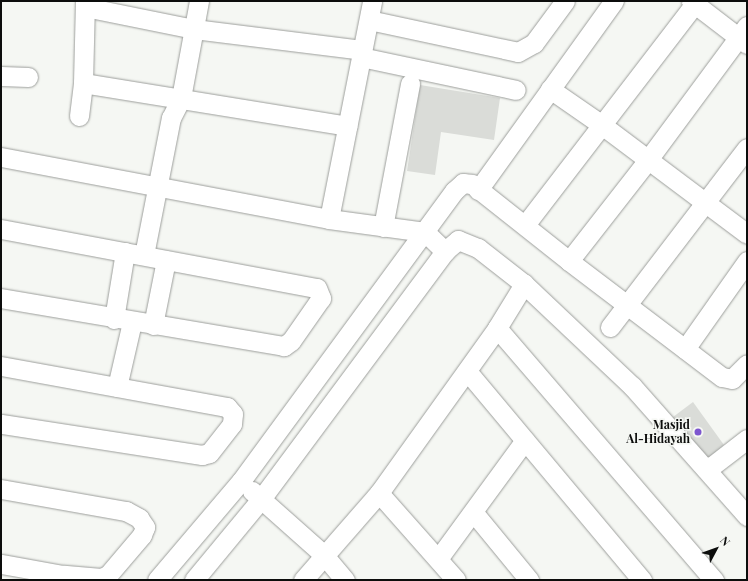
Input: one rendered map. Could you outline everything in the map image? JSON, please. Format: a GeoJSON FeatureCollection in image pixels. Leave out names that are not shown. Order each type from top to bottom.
{"type":"FeatureCollection","features":[{"type":"Feature","properties":{"kind":"street"},"geometry":{"type":"LineString","coordinates":[[144,256],[187,28],[186,1]]}},
{"type":"Feature","properties":{"kind":"street"},"geometry":{"type":"LineString","coordinates":[[187,28],[199,1]]}},
{"type":"Feature","properties":{"kind":"street"},"geometry":{"type":"LineString","coordinates":[[329,219],[372,1]]}},
{"type":"Feature","properties":{"kind":"street"},"geometry":{"type":"LineString","coordinates":[[369,20],[518,52],[534,43],[565,1]]}},
{"type":"Feature","properties":{"kind":"street"},"geometry":{"type":"LineString","coordinates":[[478,190],[614,1]]}},
{"type":"Feature","properties":{"kind":"street"},"geometry":{"type":"LineString","coordinates":[[525,225],[695,2],[744,35],[568,261]]}},
{"type":"Feature","properties":{"kind":"street"},"geometry":{"type":"LineString","coordinates":[[79,116],[83,83],[85,4],[187,28],[362,54],[516,90]]}},
{"type":"Feature","properties":{"kind":"street"},"geometry":{"type":"LineString","coordinates":[[1,76],[28,77]]}},
{"type":"Feature","properties":{"kind":"street"},"geometry":{"type":"LineString","coordinates":[[83,83],[348,126]]}},
{"type":"Feature","properties":{"kind":"street"},"geometry":{"type":"LineString","coordinates":[[383,227],[410,84]]}},
{"type":"Feature","properties":{"kind":"street"},"geometry":{"type":"LineString","coordinates":[[550,89],[602,125],[647,161],[747,234]]}},
{"type":"Feature","properties":{"kind":"street"},"geometry":{"type":"LineString","coordinates":[[610,327],[747,148]]}},
{"type":"Feature","properties":{"kind":"street"},"geometry":{"type":"LineString","coordinates":[[1,157],[157,185],[329,219],[425,232],[445,251]]}},
{"type":"Feature","properties":{"kind":"street"},"geometry":{"type":"LineString","coordinates":[[157,580],[241,481],[454,191],[463,183],[472,184],[568,261],[726,379],[737,376],[747,364]]}},
{"type":"Feature","properties":{"kind":"street"},"geometry":{"type":"LineString","coordinates":[[1,229],[317,288],[321,298],[291,341],[284,346],[114,319],[1,298]]}},
{"type":"Feature","properties":{"kind":"street"},"geometry":{"type":"LineString","coordinates":[[194,580],[261,499],[445,251],[458,240],[478,248],[524,284],[632,386],[708,469],[747,516]]}},
{"type":"Feature","properties":{"kind":"street"},"geometry":{"type":"LineString","coordinates":[[114,319],[125,252]]}},
{"type":"Feature","properties":{"kind":"street"},"geometry":{"type":"LineString","coordinates":[[153,325],[166,260]]}},
{"type":"Feature","properties":{"kind":"street"},"geometry":{"type":"LineString","coordinates":[[685,349],[747,261]]}},
{"type":"Feature","properties":{"kind":"street"},"geometry":{"type":"LineString","coordinates":[[303,580],[323,554],[379,492],[498,328],[524,284]]}},
{"type":"Feature","properties":{"kind":"street"},"geometry":{"type":"LineString","coordinates":[[117,387],[132,322]]}},
{"type":"Feature","properties":{"kind":"street"},"geometry":{"type":"LineString","coordinates":[[498,328],[714,580]]}},
{"type":"Feature","properties":{"kind":"street"},"geometry":{"type":"LineString","coordinates":[[1,366],[227,407],[233,414],[232,424],[209,452],[202,455],[1,424]]}},
{"type":"Feature","properties":{"kind":"street"},"geometry":{"type":"LineString","coordinates":[[467,371],[642,580]]}},
{"type":"Feature","properties":{"kind":"street"},"geometry":{"type":"LineString","coordinates":[[708,469],[747,439]]}},
{"type":"Feature","properties":{"kind":"street"},"geometry":{"type":"LineString","coordinates":[[438,559],[474,513],[525,440]]}},
{"type":"Feature","properties":{"kind":"street"},"geometry":{"type":"LineString","coordinates":[[241,481],[323,554],[345,580]]}},
{"type":"Feature","properties":{"kind":"street"},"geometry":{"type":"LineString","coordinates":[[1,489],[126,511],[139,518],[145,527],[142,535],[108,575],[101,578],[61,578],[1,564]]}},
{"type":"Feature","properties":{"kind":"street"},"geometry":{"type":"LineString","coordinates":[[379,492],[456,580]]}},
{"type":"Feature","properties":{"kind":"street"},"geometry":{"type":"LineString","coordinates":[[474,513],[529,580]]}},
{"type":"Feature","properties":{"kind":"building"},"geometry":{"type":"Polygon","coordinates":[[[420,85],[500,98],[494,140],[441,132],[435,175],[407,171],[420,85]]]}},
{"type":"Feature","properties":{"kind":"building","name":"Masjid Al-Hidayah"},"geometry":{"type":"Polygon","coordinates":[[[693,402],[724,445],[705,461],[669,420],[693,402]]]}},
{"type":"Feature","properties":{"kind":"place","name":"Masjid Al-Hidayah"},"geometry":{"type":"Point","coordinates":[698,432]}}]}
